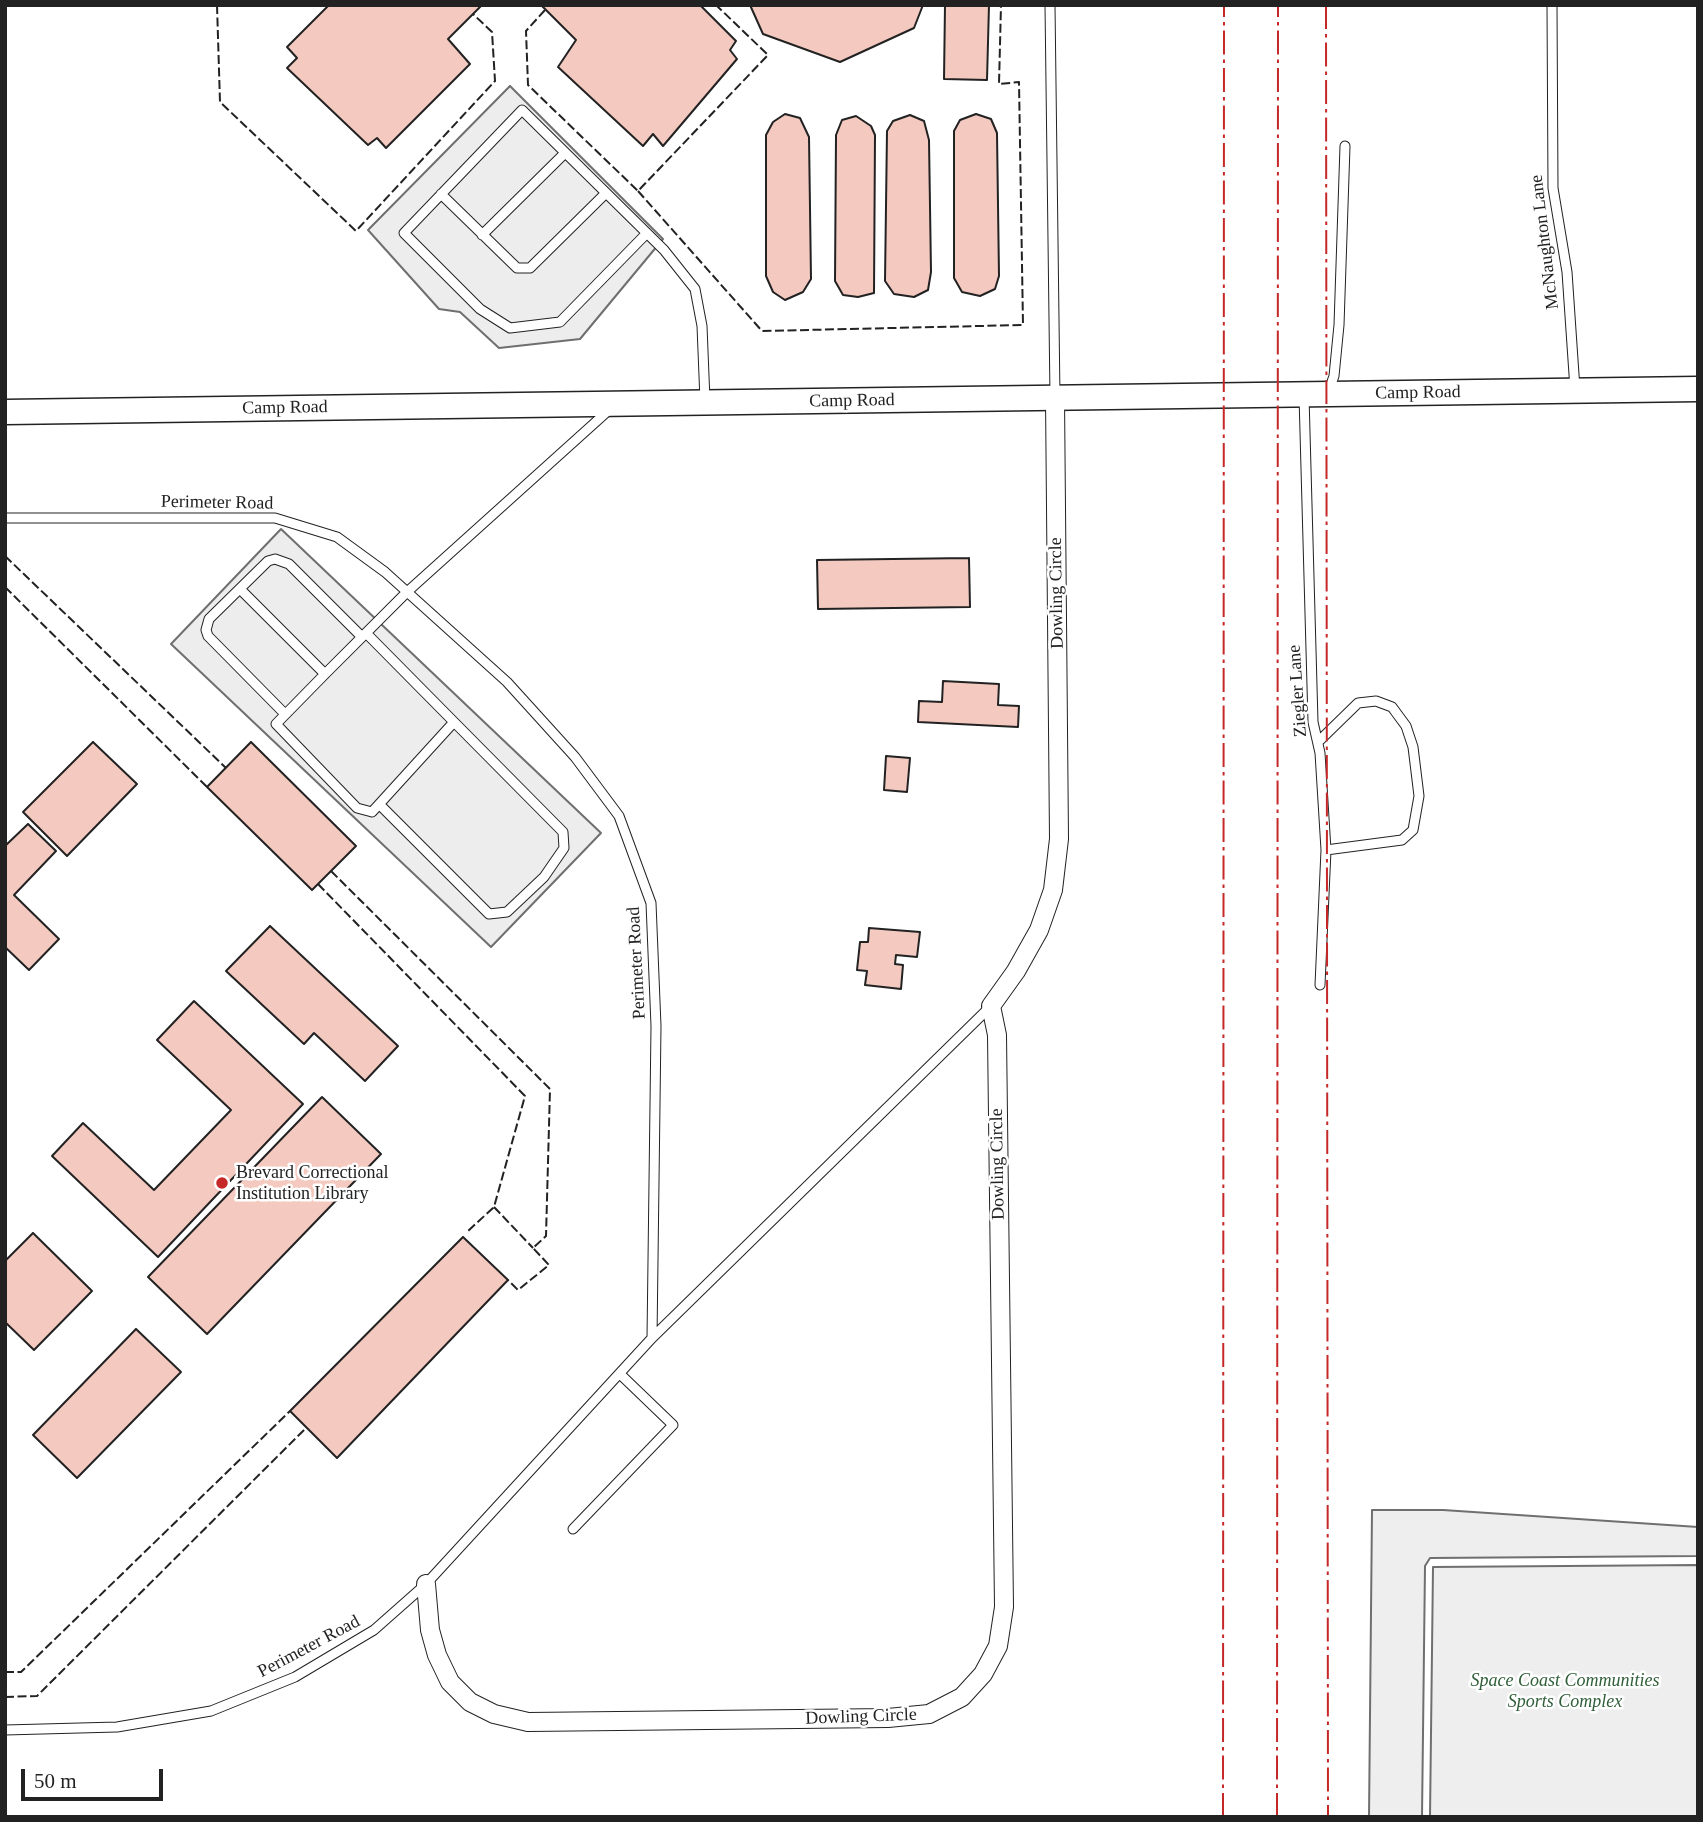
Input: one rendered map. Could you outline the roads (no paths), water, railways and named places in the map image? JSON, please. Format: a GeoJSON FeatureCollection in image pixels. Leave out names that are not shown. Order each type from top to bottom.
{"type":"FeatureCollection","features":[{"type":"Feature","properties":{"kind":"street","name":"Camp Road"},"geometry":{"type":"LineString","coordinates":[[5,412],[1698,389]]}},
{"type":"Feature","properties":{"kind":"street","name":"Dowling Circle"},"geometry":{"type":"LineString","coordinates":[[426,1584],[430,1630],[437,1655],[450,1682],[470,1702],[494,1714],[528,1722],[888,1718],[929,1714],[962,1697],[983,1674],[998,1646],[1004,1607],[997,1035],[991,1006],[1016,971],[1039,930],[1053,890],[1059,839],[1055,398]]}},
{"type":"Feature","properties":{"kind":"lane","name":"Dowling Circle"},"geometry":{"type":"LineString","coordinates":[[1050,5],[1055,398]]}},
{"type":"Feature","properties":{"kind":"lane","name":"McNaughton Lane"},"geometry":{"type":"LineString","coordinates":[[1552,5],[1553,188],[1567,272],[1575,391]]}},
{"type":"Feature","properties":{"kind":"lane"},"geometry":{"type":"LineString","coordinates":[[647,233],[560,322],[510,328],[480,309],[404,233],[522,110],[647,233],[695,289],[702,326],[705,403]]}},
{"type":"Feature","properties":{"kind":"lane","name":"Ziegler Lane"},"geometry":{"type":"LineString","coordinates":[[1320,985],[1326,850],[1318,743],[1313,722],[1316,395],[1334,376],[1339,325],[1345,146]]}},
{"type":"Feature","properties":{"kind":"lane"},"geometry":{"type":"LineString","coordinates":[[482,235],[565,153]]}},
{"type":"Feature","properties":{"kind":"lane"},"geometry":{"type":"LineString","coordinates":[[441,194],[517,268],[530,268],[606,192]]}},
{"type":"Feature","properties":{"kind":"lane"},"geometry":{"type":"LineString","coordinates":[[454,722],[372,812],[356,808],[276,724],[407,592],[615,404]]}},
{"type":"Feature","properties":{"kind":"lane","name":"Perimeter Road"},"geometry":{"type":"LineString","coordinates":[[5,518],[275,518],[337,537],[407,592],[507,682],[575,757],[619,816],[652,903],[656,1026],[652,1338]]}},
{"type":"Feature","properties":{"kind":"lane"},"geometry":{"type":"LineString","coordinates":[[285,714],[206,630],[209,619],[268,561],[282,560],[454,722],[563,832],[564,848],[544,877],[507,912],[489,914],[380,805]]}},
{"type":"Feature","properties":{"kind":"lane"},"geometry":{"type":"LineString","coordinates":[[240,589],[325,674]]}},
{"type":"Feature","properties":{"kind":"lane"},"geometry":{"type":"LineString","coordinates":[[1318,743],[1358,703],[1376,701],[1392,707],[1406,726],[1413,747],[1419,796],[1413,830],[1402,840],[1326,850]]}},
{"type":"Feature","properties":{"kind":"lane","name":"Perimeter Road"},"geometry":{"type":"LineString","coordinates":[[5,1730],[117,1727],[211,1711],[295,1677],[374,1630],[426,1584],[555,1447],[652,1338],[991,1006]]}},
{"type":"Feature","properties":{"kind":"lane"},"geometry":{"type":"LineString","coordinates":[[573,1528],[673,1425],[620,1374]]}},
{"type":"Feature","properties":{"kind":"place","name":"Brevard Correctional Institution Library"},"geometry":{"type":"Point","coordinates":[222,1183]}},
{"type":"Feature","properties":{"kind":"park label","name":"Space Coast Communities Sports Complex"},"geometry":{"type":"Point","coordinates":[1565,1691]}}]}
